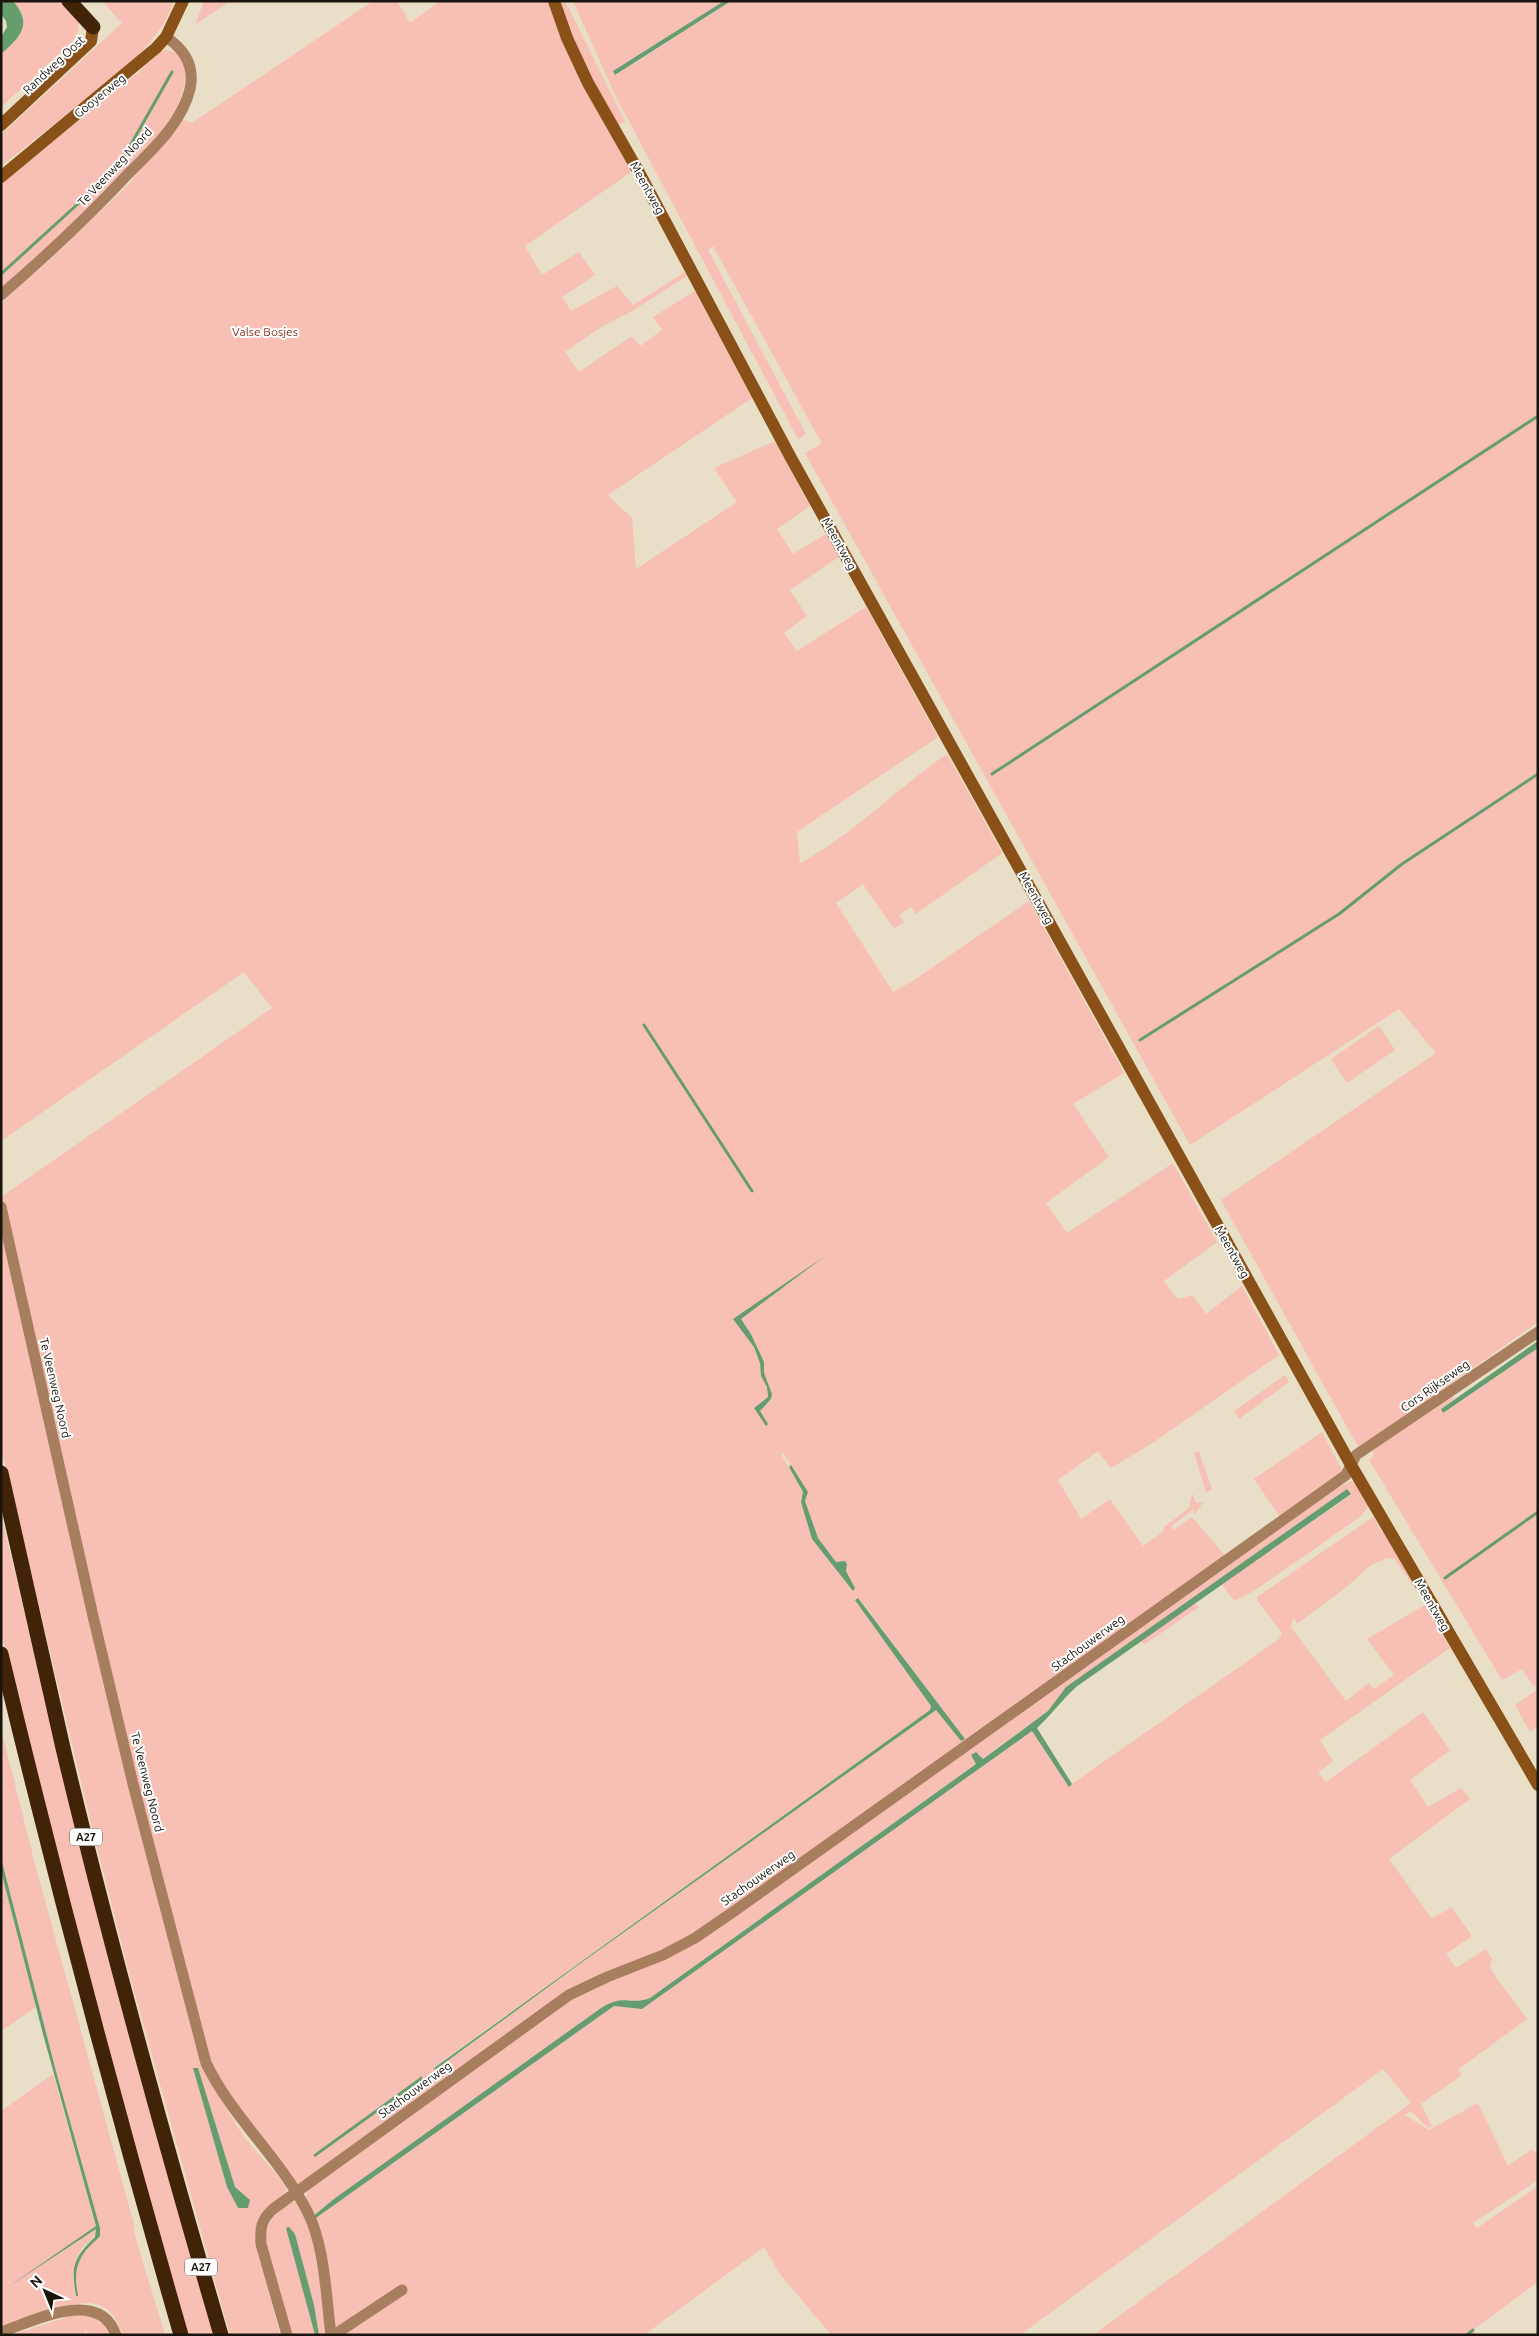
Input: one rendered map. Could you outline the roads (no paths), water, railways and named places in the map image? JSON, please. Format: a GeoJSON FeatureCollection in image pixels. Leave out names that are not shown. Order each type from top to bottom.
{"type":"FeatureCollection","features":[{"type":"Feature","properties":{"kind":"highway"},"geometry":{"type":"LineString","coordinates":[[69,1],[93,27]]}},
{"type":"Feature","properties":{"kind":"highway"},"geometry":{"type":"LineString","coordinates":[[82,1],[94,14],[93,27]]}},
{"type":"Feature","properties":{"kind":"highway","name":"A27"},"geometry":{"type":"LineString","coordinates":[[1,1473],[63,1748],[107,1923],[181,2198],[221,2335]]}},
{"type":"Feature","properties":{"kind":"highway"},"geometry":{"type":"LineString","coordinates":[[1,1654],[73,1942],[132,2164],[181,2335]]}},
{"type":"Feature","properties":{"kind":"street","name":"Gooyerweg"},"geometry":{"type":"LineString","coordinates":[[1,177],[146,58],[166,37],[183,1]]}},
{"type":"Feature","properties":{"kind":"street","name":"Meentweg"},"geometry":{"type":"LineString","coordinates":[[554,1],[567,38],[588,83],[641,176],[791,458],[1351,1465],[1538,1784]]}},
{"type":"Feature","properties":{"kind":"street","name":"Randweg Oost"},"geometry":{"type":"LineString","coordinates":[[1,113],[93,27]]}},
{"type":"Feature","properties":{"kind":"street","name":"Randweg Oost"},"geometry":{"type":"LineString","coordinates":[[1,125],[91,41],[93,27]]}},
{"type":"Feature","properties":{"kind":"street","name":"Te Veenweg Noord"},"geometry":{"type":"LineString","coordinates":[[1,295],[59,244],[110,194],[150,152],[175,121],[190,88],[191,69],[183,51],[166,37]]}},
{"type":"Feature","properties":{"kind":"street","name":"Te Veenweg Noord"},"geometry":{"type":"LineString","coordinates":[[1,1206],[133,1784],[206,2063],[229,2104],[296,2193],[308,2212],[319,2247],[332,2335],[402,2290]]}},
{"type":"Feature","properties":{"kind":"street","name":"Cors Rijkseweg"},"geometry":{"type":"LineString","coordinates":[[1351,1465],[1356,1455],[1538,1332]]}},
{"type":"Feature","properties":{"kind":"street","name":"Stachouwerweg"},"geometry":{"type":"LineString","coordinates":[[287,2335],[261,2244],[260,2230],[264,2217],[569,1995],[607,1977],[663,1955],[695,1938],[733,1912],[1346,1476],[1351,1465]]}},
{"type":"Feature","properties":{"kind":"street"},"geometry":{"type":"LineString","coordinates":[[1,2332],[73,2309],[87,2309],[101,2314],[113,2326],[116,2335]]}},
{"type":"Feature","properties":{"kind":"waterway"},"geometry":{"type":"LineString","coordinates":[[1,274],[81,201],[126,153],[172,72]]}},
{"type":"Feature","properties":{"kind":"waterway"},"geometry":{"type":"LineString","coordinates":[[992,774],[1538,416]]}},
{"type":"Feature","properties":{"kind":"waterway"},"geometry":{"type":"LineString","coordinates":[[1140,1040],[1339,914],[1402,864],[1538,774]]}},
{"type":"Feature","properties":{"kind":"waterway"},"geometry":{"type":"LineString","coordinates":[[644,1025],[752,1191]]}},
{"type":"Feature","properties":{"kind":"waterway"},"geometry":{"type":"LineString","coordinates":[[1445,1578],[1538,1512]]}},
{"type":"Feature","properties":{"kind":"waterway"},"geometry":{"type":"LineString","coordinates":[[1467,2335],[1473,2330]]}},
{"type":"Feature","properties":{"kind":"park label","name":"Valse Bosjes"},"geometry":{"type":"Point","coordinates":[265,332]}}]}
